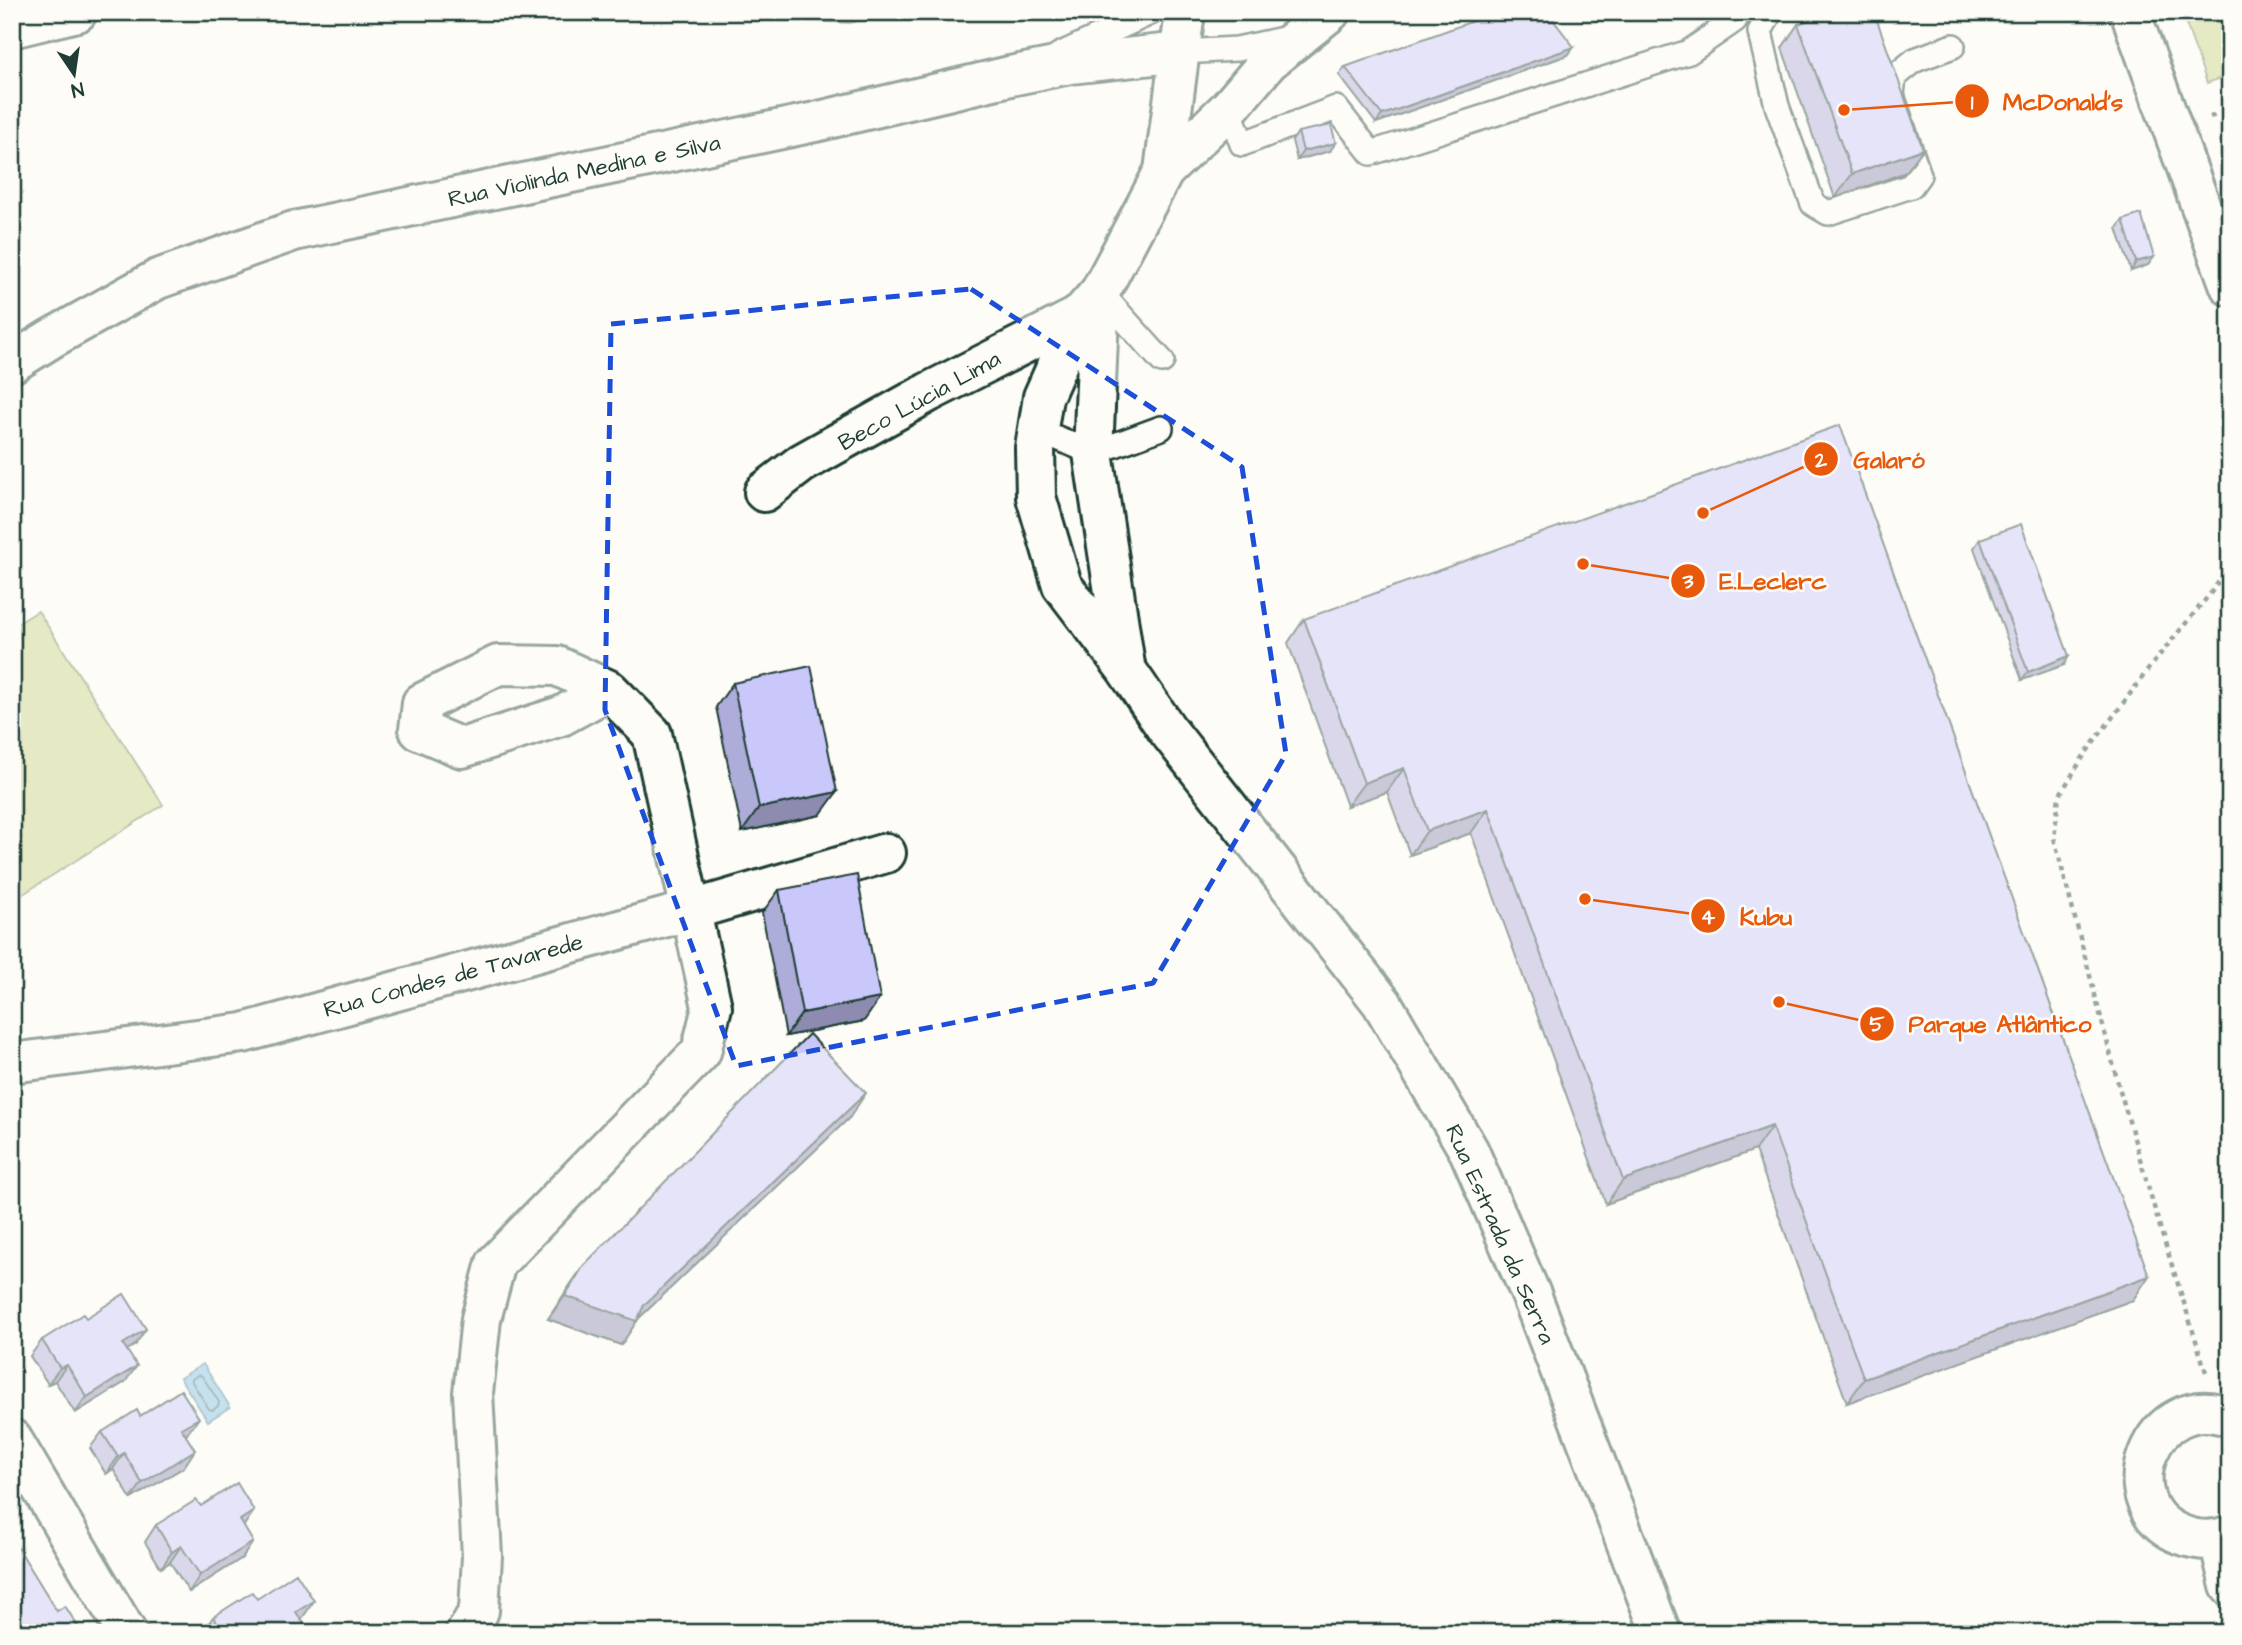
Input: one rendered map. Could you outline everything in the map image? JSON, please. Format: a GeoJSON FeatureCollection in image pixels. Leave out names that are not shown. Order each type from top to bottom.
{"type":"FeatureCollection","features":[{"type":"Feature","properties":{"kind":"street"},"geometry":{"type":"LineString","coordinates":[[12,28],[77,12]]}},
{"type":"Feature","properties":{"kind":"street"},"geometry":{"type":"LineString","coordinates":[[1164,171],[1185,12]]}},
{"type":"Feature","properties":{"kind":"street"},"geometry":{"type":"LineString","coordinates":[[2130,12],[2230,286]]}},
{"type":"Feature","properties":{"kind":"street"},"geometry":{"type":"LineString","coordinates":[[1164,171],[1229,108],[1269,61],[1317,23]]}},
{"type":"Feature","properties":{"kind":"street","name":"Rua Violinda Medina e Silva"},"geometry":{"type":"LineString","coordinates":[[12,363],[159,279],[294,231],[815,122],[1010,76],[1070,64],[1181,52]]}},
{"type":"Feature","properties":{"kind":"street","name":"Rua Estrada da Serra"},"geometry":{"type":"LineString","coordinates":[[1164,171],[1089,304],[1043,397],[1035,448],[1036,498],[1062,585],[1126,669],[1166,728],[1382,1003],[1469,1151],[1532,1297],[1661,1633]]}},
{"type":"Feature","properties":{"kind":"street","name":"Rua Estrada da Serra"},"geometry":{"type":"LineString","coordinates":[[1089,304],[1093,453],[1126,669]]}},
{"type":"Feature","properties":{"kind":"street","name":"Beco Lúcia Lima"},"geometry":{"type":"LineString","coordinates":[[764,492],[802,463],[1089,304]]}},
{"type":"Feature","properties":{"kind":"street"},"geometry":{"type":"LineString","coordinates":[[466,1633],[479,1611],[482,1556],[473,1393],[481,1319],[496,1263],[701,1052],[712,1007],[652,734],[609,690]]}},
{"type":"Feature","properties":{"kind":"street","name":"Rua Condes de Tavarede"},"geometry":{"type":"LineString","coordinates":[[12,1063],[243,1032],[692,910],[886,853]]}},
{"type":"Feature","properties":{"kind":"street"},"geometry":{"type":"LineString","coordinates":[[2224,1415],[2193,1413],[2170,1423],[2152,1441],[2143,1464],[2143,1490],[2153,1513],[2171,1531],[2194,1539],[2224,1537],[2230,1586]]}},
{"type":"Feature","properties":{"kind":"street"},"geometry":{"type":"LineString","coordinates":[[12,1439],[127,1633]]}},
{"type":"Feature","properties":{"kind":"lane"},"geometry":{"type":"LineString","coordinates":[[1010,76],[1152,12]]}},
{"type":"Feature","properties":{"kind":"lane"},"geometry":{"type":"LineString","coordinates":[[1229,108],[1242,144],[1336,108],[1371,153],[1689,52],[1735,20],[1738,12]]}},
{"type":"Feature","properties":{"kind":"lane"},"geometry":{"type":"LineString","coordinates":[[1770,12],[1760,32],[1777,106],[1813,204],[1828,214],[1911,186],[1919,175],[1892,96],[1894,77],[1915,60],[1953,46]]}},
{"type":"Feature","properties":{"kind":"lane"},"geometry":{"type":"LineString","coordinates":[[1181,52],[1237,49],[1317,23]]}},
{"type":"Feature","properties":{"kind":"lane"},"geometry":{"type":"LineString","coordinates":[[1089,304],[1162,361]]}},
{"type":"Feature","properties":{"kind":"lane"},"geometry":{"type":"LineString","coordinates":[[1038,430],[1093,453],[1161,428]]}},
{"type":"Feature","properties":{"kind":"path"},"geometry":{"type":"LineString","coordinates":[[2224,1415],[2162,1234],[2119,1087],[2054,838],[2059,796],[2085,754],[2152,663],[2230,566]]}},
{"type":"Feature","properties":{"kind":"highlighted area"},"geometry":{"type":"Polygon","coordinates":[[[971,289],[1242,467],[1286,754],[1153,983],[736,1066],[605,710],[611,324],[971,289]]]}},
{"type":"Feature","properties":{"kind":"green space"},"geometry":{"type":"Polygon","coordinates":[[[617,12],[891,12],[850,23],[617,12]]]}},
{"type":"Feature","properties":{"kind":"green space"},"geometry":{"type":"Polygon","coordinates":[[[2182,12],[2230,12],[2230,75],[2207,83],[2182,12]]]}},
{"type":"Feature","properties":{"kind":"green space"},"geometry":{"type":"Polygon","coordinates":[[[38,611],[163,805],[12,901],[12,627],[38,611]]]}},
{"type":"Feature","properties":{"kind":"water"},"geometry":{"type":"Polygon","coordinates":[[[203,1364],[230,1407],[208,1421],[180,1378],[203,1364]]]}},
{"type":"Feature","properties":{"kind":"building"},"geometry":{"type":"Polygon","coordinates":[[[1498,12],[1547,12],[1574,47],[1382,115],[1345,67],[1498,12]]]}},
{"type":"Feature","properties":{"kind":"building"},"geometry":{"type":"Polygon","coordinates":[[[1831,12],[1874,12],[1923,149],[1852,174],[1798,24],[1831,12]]]}},
{"type":"Feature","properties":{"kind":"building"},"geometry":{"type":"Polygon","coordinates":[[[1331,125],[1336,143],[1303,151],[1298,132],[1331,125]]]}},
{"type":"Feature","properties":{"kind":"building"},"geometry":{"type":"Polygon","coordinates":[[[2141,214],[2154,257],[2136,262],[2123,220],[2141,214]]]}},
{"type":"Feature","properties":{"kind":"building"},"geometry":{"type":"Polygon","coordinates":[[[1840,425],[2149,1276],[1864,1379],[1772,1126],[1623,1180],[1488,809],[1427,831],[1404,768],[1364,783],[1304,619],[1840,425]]]}},
{"type":"Feature","properties":{"kind":"building"},"geometry":{"type":"Polygon","coordinates":[[[2021,524],[2069,656],[2028,672],[1980,539],[2021,524]]]}},
{"type":"Feature","properties":{"kind":"building"},"geometry":{"type":"Polygon","coordinates":[[[811,666],[837,792],[759,808],[733,683],[811,666]]]}},
{"type":"Feature","properties":{"kind":"building"},"geometry":{"type":"Polygon","coordinates":[[[857,875],[880,998],[802,1013],[779,890],[857,875]]]}},
{"type":"Feature","properties":{"kind":"building"},"geometry":{"type":"Polygon","coordinates":[[[809,1034],[866,1093],[644,1305],[637,1321],[565,1296],[584,1265],[809,1034]]]}},
{"type":"Feature","properties":{"kind":"building"},"geometry":{"type":"Polygon","coordinates":[[[124,1294],[146,1329],[123,1344],[137,1366],[87,1397],[67,1365],[60,1368],[42,1340],[83,1314],[86,1318],[124,1294]]]}},
{"type":"Feature","properties":{"kind":"building"},"geometry":{"type":"Polygon","coordinates":[[[181,1390],[199,1418],[181,1428],[195,1450],[142,1483],[124,1453],[118,1457],[102,1432],[137,1410],[140,1416],[181,1390]]]}},
{"type":"Feature","properties":{"kind":"building"},"geometry":{"type":"Polygon","coordinates":[[[237,1483],[254,1511],[240,1520],[253,1542],[200,1575],[181,1546],[172,1552],[156,1525],[196,1500],[201,1506],[237,1483]]]}},
{"type":"Feature","properties":{"kind":"building"},"geometry":{"type":"Polygon","coordinates":[[[12,1538],[57,1611],[65,1606],[82,1633],[12,1633],[12,1538]]]}},
{"type":"Feature","properties":{"kind":"building"},"geometry":{"type":"Polygon","coordinates":[[[296,1573],[314,1601],[296,1612],[310,1633],[224,1633],[213,1617],[252,1592],[257,1599],[296,1573]]]}},
{"type":"Feature","properties":{"kind":"place","name":"McDonald's"},"geometry":{"type":"Point","coordinates":[1844,110]}},
{"type":"Feature","properties":{"kind":"place","name":"Galaró"},"geometry":{"type":"Point","coordinates":[1703,513]}},
{"type":"Feature","properties":{"kind":"place","name":"E.Leclerc"},"geometry":{"type":"Point","coordinates":[1583,564]}},
{"type":"Feature","properties":{"kind":"place","name":"Kubu"},"geometry":{"type":"Point","coordinates":[1585,899]}},
{"type":"Feature","properties":{"kind":"place","name":"Parque Atlântico"},"geometry":{"type":"Point","coordinates":[1779,1002]}}]}
